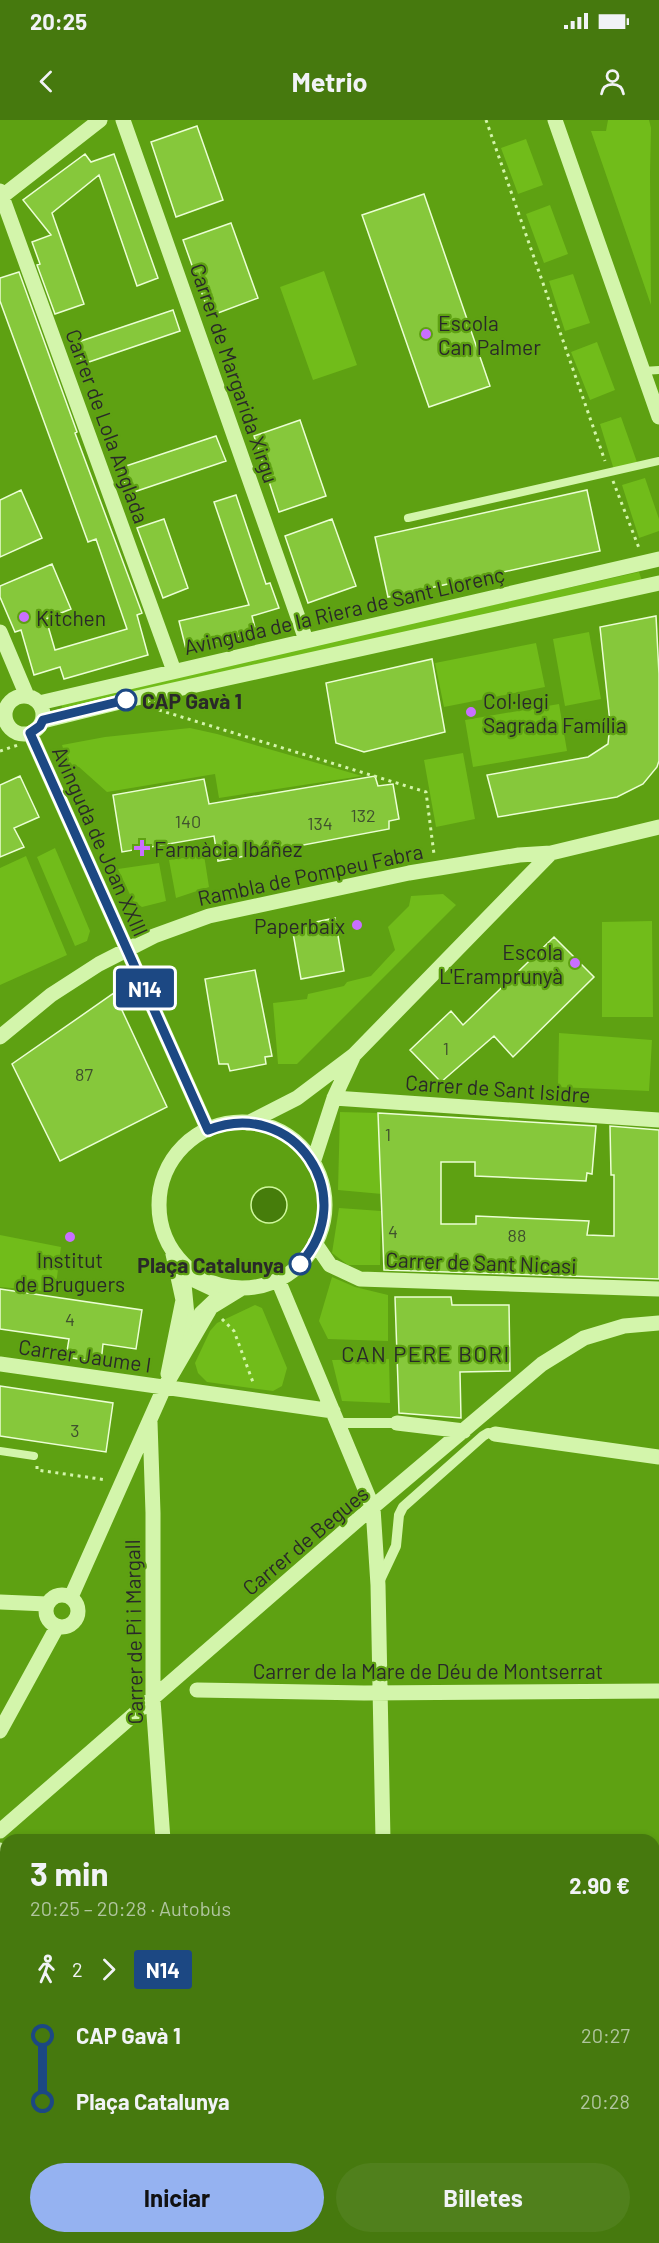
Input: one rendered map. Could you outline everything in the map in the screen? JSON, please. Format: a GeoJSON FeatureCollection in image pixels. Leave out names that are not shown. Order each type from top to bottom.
{"type":"FeatureCollection","features":[{"type":"Feature","properties":{"kind":"street"},"geometry":{"type":"LineString","coordinates":[[1,195],[100,120]]}},
{"type":"Feature","properties":{"kind":"street","name":"Carrer de Margarida Xirgu"},"geometry":{"type":"LineString","coordinates":[[123,120],[306,640]]}},
{"type":"Feature","properties":{"kind":"street"},"geometry":{"type":"LineString","coordinates":[[555,120],[659,417]]}},
{"type":"Feature","properties":{"kind":"street","name":"Carrer de Lola Anglada"},"geometry":{"type":"LineString","coordinates":[[1,195],[174,671]]}},
{"type":"Feature","properties":{"kind":"street","name":"Avinguda de la Riera de Sant Llorenç"},"geometry":{"type":"LineString","coordinates":[[33,699],[174,671],[652,561]]}},
{"type":"Feature","properties":{"kind":"street"},"geometry":{"type":"LineString","coordinates":[[43,720],[659,583]]}},
{"type":"Feature","properties":{"kind":"street"},"geometry":{"type":"LineString","coordinates":[[0,632],[33,699],[42,708],[43,720],[40,726],[30,733],[6,731],[0,691]]}},
{"type":"Feature","properties":{"kind":"street"},"geometry":{"type":"LineString","coordinates":[[4,709],[17,697],[33,699]]}},
{"type":"Feature","properties":{"kind":"street","name":"Avinguda de Joan XXIII"},"geometry":{"type":"LineString","coordinates":[[30,733],[208,1130]]}},
{"type":"Feature","properties":{"kind":"street","name":"Rambla de Pompeu Fabra"},"geometry":{"type":"LineString","coordinates":[[0,1037],[51,995],[99,964],[154,936],[209,916],[436,868],[519,855],[551,853],[659,827]]}},
{"type":"Feature","properties":{"kind":"street"},"geometry":{"type":"LineString","coordinates":[[248,1123],[297,1098],[354,1055],[551,853]]}},
{"type":"Feature","properties":{"kind":"street"},"geometry":{"type":"LineString","coordinates":[[313,1163],[334,1098],[354,1055]]}},
{"type":"Feature","properties":{"kind":"street","name":"Carrer de Sant Isidre"},"geometry":{"type":"LineString","coordinates":[[334,1098],[659,1120]]}},
{"type":"Feature","properties":{"kind":"street"},"geometry":{"type":"LineString","coordinates":[[248,1123],[264,1125],[286,1135],[304,1150],[313,1163],[321,1182],[324,1203],[322,1223],[315,1243],[299,1265],[278,1280],[257,1287],[242,1288],[218,1285],[202,1278],[189,1269],[172,1251],[165,1238],[160,1216],[160,1193],[164,1179],[178,1152],[189,1142],[208,1130],[224,1125],[248,1123]]}},
{"type":"Feature","properties":{"kind":"street","name":"Carrer de Sant Nicasi"},"geometry":{"type":"LineString","coordinates":[[315,1243],[330,1265],[360,1279],[659,1289]]}},
{"type":"Feature","properties":{"kind":"street"},"geometry":{"type":"LineString","coordinates":[[167,1382],[183,1300],[172,1251]]}},
{"type":"Feature","properties":{"kind":"street"},"geometry":{"type":"LineString","coordinates":[[70,1597],[199,1312],[218,1294],[186,1279],[189,1310],[167,1382]]}},
{"type":"Feature","properties":{"kind":"street"},"geometry":{"type":"LineString","coordinates":[[278,1280],[373,1508],[378,1585],[383,1834]]}},
{"type":"Feature","properties":{"kind":"street"},"geometry":{"type":"LineString","coordinates":[[167,1382],[211,1307],[242,1288]]}},
{"type":"Feature","properties":{"kind":"street","name":"Carrer de Begues"},"geometry":{"type":"LineString","coordinates":[[0,1831],[542,1364],[584,1338],[624,1326],[659,1323]]}},
{"type":"Feature","properties":{"kind":"street","name":"Carrer Jaume I"},"geometry":{"type":"LineString","coordinates":[[0,1364],[167,1382],[336,1417]]}},
{"type":"Feature","properties":{"kind":"street"},"geometry":{"type":"LineString","coordinates":[[336,1417],[464,1431]]}},
{"type":"Feature","properties":{"kind":"street","name":"Carrer de Pi i Margall"},"geometry":{"type":"LineString","coordinates":[[150,1422],[153,1514],[153,1700],[163,1834]]}},
{"type":"Feature","properties":{"kind":"street"},"geometry":{"type":"LineString","coordinates":[[378,1585],[396,1546],[399,1515],[403,1507],[488,1433],[659,1457]]}},
{"type":"Feature","properties":{"kind":"street"},"geometry":{"type":"LineString","coordinates":[[0,1602],[48,1604],[57,1596],[70,1597],[78,1606],[78,1616],[70,1626],[57,1627],[47,1618],[48,1604]]}},
{"type":"Feature","properties":{"kind":"street"},"geometry":{"type":"LineString","coordinates":[[0,1731],[57,1627]]}},
{"type":"Feature","properties":{"kind":"street","name":"Carrer de la Mare de Déu de Montserrat"},"geometry":{"type":"LineString","coordinates":[[197,1690],[380,1693],[659,1691]]}},
{"type":"Feature","properties":{"kind":"lane"},"geometry":{"type":"LineString","coordinates":[[643,370],[659,370]]}},
{"type":"Feature","properties":{"kind":"lane"},"geometry":{"type":"LineString","coordinates":[[408,518],[659,460]]}},
{"type":"Feature","properties":{"kind":"lane"},"geometry":{"type":"LineString","coordinates":[[0,1451],[34,1456]]}},
{"type":"Feature","properties":{"kind":"path"},"geometry":{"type":"LineString","coordinates":[[486,120],[609,472],[652,561]]}},
{"type":"Feature","properties":{"kind":"path"},"geometry":{"type":"LineString","coordinates":[[155,708],[426,792],[436,868]]}},
{"type":"Feature","properties":{"kind":"path"},"geometry":{"type":"LineString","coordinates":[[211,1307],[234,1331],[260,1401]]}},
{"type":"Feature","properties":{"kind":"path"},"geometry":{"type":"LineString","coordinates":[[34,1456],[39,1457],[37,1470],[123,1482]]}},
{"type":"Feature","properties":{"kind":"shaded area"},"geometry":{"type":"Polygon","coordinates":[[[608,120],[649,120],[651,128],[651,305],[591,131],[606,131],[608,120]]]}},
{"type":"Feature","properties":{"kind":"shaded area"},"geometry":{"type":"Polygon","coordinates":[[[526,139],[543,185],[518,194],[501,148],[526,139]]]}},
{"type":"Feature","properties":{"kind":"shaded area"},"geometry":{"type":"Polygon","coordinates":[[[550,205],[568,254],[544,263],[526,214],[550,205]]]}},
{"type":"Feature","properties":{"kind":"shaded area"},"geometry":{"type":"Polygon","coordinates":[[[324,271],[357,365],[313,380],[280,287],[324,271]]]}},
{"type":"Feature","properties":{"kind":"shaded area"},"geometry":{"type":"Polygon","coordinates":[[[573,274],[590,323],[565,331],[549,281],[573,274]]]}},
{"type":"Feature","properties":{"kind":"shaded area"},"geometry":{"type":"Polygon","coordinates":[[[597,342],[615,390],[590,400],[571,352],[597,342]]]}},
{"type":"Feature","properties":{"kind":"shaded area"},"geometry":{"type":"Polygon","coordinates":[[[621,417],[638,465],[614,470],[600,424],[621,417]]]}},
{"type":"Feature","properties":{"kind":"shaded area"},"geometry":{"type":"Polygon","coordinates":[[[645,478],[659,519],[659,531],[639,538],[622,485],[645,478]]]}},
{"type":"Feature","properties":{"kind":"shaded area"},"geometry":{"type":"Polygon","coordinates":[[[639,572],[642,581],[63,711],[61,702],[639,572]]]}},
{"type":"Feature","properties":{"kind":"shaded area"},"geometry":{"type":"Polygon","coordinates":[[[589,632],[601,699],[565,706],[553,639],[589,632]]]}},
{"type":"Feature","properties":{"kind":"shaded area"},"geometry":{"type":"Polygon","coordinates":[[[536,643],[545,687],[444,707],[435,663],[536,643]]]}},
{"type":"Feature","properties":{"kind":"shaded area"},"geometry":{"type":"Polygon","coordinates":[[[559,704],[567,751],[473,767],[465,720],[559,704]]]}},
{"type":"Feature","properties":{"kind":"shaded area"},"geometry":{"type":"Polygon","coordinates":[[[190,728],[362,776],[219,798],[215,774],[107,792],[79,767],[68,764],[62,745],[105,737],[190,728]]]}},
{"type":"Feature","properties":{"kind":"shaded area"},"geometry":{"type":"Polygon","coordinates":[[[463,753],[475,819],[436,827],[424,760],[463,753]]]}},
{"type":"Feature","properties":{"kind":"shaded area"},"geometry":{"type":"Polygon","coordinates":[[[55,848],[90,931],[87,941],[75,946],[37,857],[55,848]]]}},
{"type":"Feature","properties":{"kind":"shaded area"},"geometry":{"type":"Polygon","coordinates":[[[204,855],[209,887],[176,898],[169,860],[204,855]]]}},
{"type":"Feature","properties":{"kind":"shaded area"},"geometry":{"type":"Polygon","coordinates":[[[26,856],[67,955],[0,985],[0,868],[26,856]]]}},
{"type":"Feature","properties":{"kind":"shaded area"},"geometry":{"type":"Polygon","coordinates":[[[159,863],[166,901],[142,907],[133,901],[118,869],[159,863]]]}},
{"type":"Feature","properties":{"kind":"shaded area"},"geometry":{"type":"Polygon","coordinates":[[[443,894],[456,905],[297,1064],[278,1064],[273,1003],[307,999],[308,994],[344,986],[347,982],[371,976],[395,950],[388,927],[409,906],[411,896],[443,894]]]}},
{"type":"Feature","properties":{"kind":"shaded area"},"geometry":{"type":"Polygon","coordinates":[[[652,921],[653,1017],[602,1017],[602,922],[652,921]]]}},
{"type":"Feature","properties":{"kind":"shaded area"},"geometry":{"type":"Polygon","coordinates":[[[559,1033],[652,1040],[649,1091],[558,1087],[559,1033]]]}},
{"type":"Feature","properties":{"kind":"shaded area"},"geometry":{"type":"Polygon","coordinates":[[[340,1112],[378,1113],[382,1194],[338,1190],[340,1112]]]}},
{"type":"Feature","properties":{"kind":"shaded area"},"geometry":{"type":"Polygon","coordinates":[[[269,1187],[281,1193],[287,1205],[281,1217],[269,1223],[257,1217],[251,1205],[257,1193],[269,1187]]]}},
{"type":"Feature","properties":{"kind":"shaded area"},"geometry":{"type":"Polygon","coordinates":[[[339,1208],[381,1211],[380,1265],[348,1265],[332,1253],[339,1208]]]}},
{"type":"Feature","properties":{"kind":"shaded area"},"geometry":{"type":"Polygon","coordinates":[[[0,1235],[61,1247],[55,1292],[0,1287],[0,1235]]]}},
{"type":"Feature","properties":{"kind":"shaded area"},"geometry":{"type":"Polygon","coordinates":[[[332,1277],[355,1287],[388,1295],[388,1341],[328,1339],[319,1321],[332,1277]]]}},
{"type":"Feature","properties":{"kind":"shaded area"},"geometry":{"type":"Polygon","coordinates":[[[255,1305],[262,1308],[287,1368],[282,1386],[273,1391],[207,1382],[198,1373],[195,1363],[210,1331],[217,1323],[255,1305]]]}},
{"type":"Feature","properties":{"kind":"shaded area"},"geometry":{"type":"Polygon","coordinates":[[[389,1359],[390,1403],[342,1401],[332,1360],[389,1359]]]}},
{"type":"Feature","properties":{"kind":"building"},"geometry":{"type":"Polygon","coordinates":[[[197,126],[223,200],[176,217],[151,142],[197,126]]]}},
{"type":"Feature","properties":{"kind":"building"},"geometry":{"type":"Polygon","coordinates":[[[85,154],[91,162],[114,154],[158,278],[137,286],[99,175],[52,213],[84,304],[55,314],[37,265],[40,264],[32,242],[51,235],[23,200],[85,154]]]}},
{"type":"Feature","properties":{"kind":"building"},"geometry":{"type":"Polygon","coordinates":[[[424,194],[490,386],[429,407],[362,215],[424,194]]]}},
{"type":"Feature","properties":{"kind":"building"},"geometry":{"type":"Polygon","coordinates":[[[231,223],[258,298],[210,316],[183,240],[231,223]]]}},
{"type":"Feature","properties":{"kind":"building"},"geometry":{"type":"Polygon","coordinates":[[[19,272],[77,432],[75,433],[142,613],[137,615],[148,655],[64,679],[60,667],[34,675],[21,630],[15,632],[0,597],[0,586],[52,564],[71,609],[46,619],[55,650],[127,629],[96,539],[88,542],[0,301],[0,278],[19,272]]]}},
{"type":"Feature","properties":{"kind":"building"},"geometry":{"type":"Polygon","coordinates":[[[173,310],[180,331],[83,364],[75,343],[173,310]]]}},
{"type":"Feature","properties":{"kind":"building"},"geometry":{"type":"Polygon","coordinates":[[[300,420],[326,496],[279,512],[254,436],[300,420]]]}},
{"type":"Feature","properties":{"kind":"building"},"geometry":{"type":"Polygon","coordinates":[[[216,436],[226,461],[128,494],[120,468],[216,436]]]}},
{"type":"Feature","properties":{"kind":"building"},"geometry":{"type":"Polygon","coordinates":[[[21,490],[42,538],[0,557],[0,500],[21,490]]]}},
{"type":"Feature","properties":{"kind":"building"},"geometry":{"type":"Polygon","coordinates":[[[587,490],[600,551],[388,597],[375,537],[587,490]]]}},
{"type":"Feature","properties":{"kind":"building"},"geometry":{"type":"Polygon","coordinates":[[[236,495],[266,584],[270,583],[279,608],[252,616],[256,632],[186,649],[179,621],[249,605],[214,502],[236,495]]]}},
{"type":"Feature","properties":{"kind":"building"},"geometry":{"type":"Polygon","coordinates":[[[164,519],[188,588],[163,598],[137,528],[164,519]]]}},
{"type":"Feature","properties":{"kind":"building"},"geometry":{"type":"Polygon","coordinates":[[[332,519],[356,586],[308,603],[285,536],[332,519]]]}},
{"type":"Feature","properties":{"kind":"building"},"geometry":{"type":"Polygon","coordinates":[[[656,616],[659,674],[659,761],[657,767],[643,784],[617,797],[498,817],[487,775],[588,757],[608,744],[610,723],[600,627],[656,616]]]}},
{"type":"Feature","properties":{"kind":"building"},"geometry":{"type":"Polygon","coordinates":[[[432,659],[445,732],[364,752],[336,743],[326,683],[432,659]]]}},
{"type":"Feature","properties":{"kind":"building"},"geometry":{"type":"Polygon","coordinates":[[[20,776],[39,817],[14,828],[24,847],[0,857],[0,785],[20,776]]]}},
{"type":"Feature","properties":{"kind":"building"},"geometry":{"type":"Polygon","coordinates":[[[375,776],[378,786],[393,784],[399,819],[389,821],[389,829],[218,861],[214,836],[122,852],[113,795],[204,779],[209,804],[375,776]]]}},
{"type":"Feature","properties":{"kind":"building"},"geometry":{"type":"Polygon","coordinates":[[[335,918],[344,971],[301,979],[292,927],[335,918]]]}},
{"type":"Feature","properties":{"kind":"building"},"geometry":{"type":"Polygon","coordinates":[[[554,937],[594,977],[513,1057],[494,1036],[441,1082],[410,1050],[451,1011],[463,1025],[554,937]]]}},
{"type":"Feature","properties":{"kind":"building"},"geometry":{"type":"Polygon","coordinates":[[[255,970],[272,1056],[265,1057],[266,1064],[230,1071],[228,1064],[219,1064],[205,979],[255,970]]]}},
{"type":"Feature","properties":{"kind":"building"},"geometry":{"type":"Polygon","coordinates":[[[114,993],[167,1107],[60,1161],[12,1064],[114,993]]]}},
{"type":"Feature","properties":{"kind":"building"},"geometry":{"type":"Polygon","coordinates":[[[378,1113],[596,1126],[592,1174],[587,1173],[586,1181],[475,1176],[475,1162],[441,1162],[441,1224],[476,1224],[476,1216],[589,1221],[587,1235],[614,1236],[614,1175],[611,1175],[610,1126],[659,1130],[659,1279],[384,1270],[378,1113]]]}},
{"type":"Feature","properties":{"kind":"building"},"geometry":{"type":"Polygon","coordinates":[[[0,1289],[142,1310],[136,1349],[103,1344],[101,1363],[66,1357],[69,1339],[0,1329],[0,1289]]]}},
{"type":"Feature","properties":{"kind":"building"},"geometry":{"type":"Polygon","coordinates":[[[395,1297],[451,1297],[452,1305],[509,1305],[510,1371],[460,1372],[461,1418],[399,1413],[395,1297]]]}},
{"type":"Feature","properties":{"kind":"building"},"geometry":{"type":"Polygon","coordinates":[[[0,1386],[113,1403],[106,1452],[0,1436],[0,1386]]]}},
{"type":"Feature","properties":{"kind":"bus line","name":"N14"},"geometry":{"type":"LineString","coordinates":[[126,700],[43,720],[40,726],[30,733],[208,1130],[240,1122],[264,1125],[292,1140],[304,1150],[313,1163],[321,1182],[324,1213],[320,1233],[311,1251],[300,1264]]}},
{"type":"Feature","properties":{"kind":"place","name":"Escola Can Palmer"},"geometry":{"type":"Point","coordinates":[426,334]}},
{"type":"Feature","properties":{"kind":"place","name":"Kitchen"},"geometry":{"type":"Point","coordinates":[24,617]}},
{"type":"Feature","properties":{"kind":"place","name":"CAP Gavà 1"},"geometry":{"type":"Point","coordinates":[126,700]}},
{"type":"Feature","properties":{"kind":"place","name":"Col·legi Sagrada Família"},"geometry":{"type":"Point","coordinates":[471,712]}},
{"type":"Feature","properties":{"kind":"place","name":"Farmàcia Ibáñez"},"geometry":{"type":"Point","coordinates":[142,848]}},
{"type":"Feature","properties":{"kind":"place","name":"Paperbaix"},"geometry":{"type":"Point","coordinates":[357,925]}},
{"type":"Feature","properties":{"kind":"place","name":"Escola L'Eramprunyà"},"geometry":{"type":"Point","coordinates":[575,963]}},
{"type":"Feature","properties":{"kind":"place","name":"Institut de Bruguers"},"geometry":{"type":"Point","coordinates":[70,1237]}},
{"type":"Feature","properties":{"kind":"place","name":"Plaça Catalunya"},"geometry":{"type":"Point","coordinates":[300,1264]}},
{"type":"Feature","properties":{"kind":"district","name":"CAN PERE BORI"},"geometry":{"type":"Point","coordinates":[426,1353]}}]}
